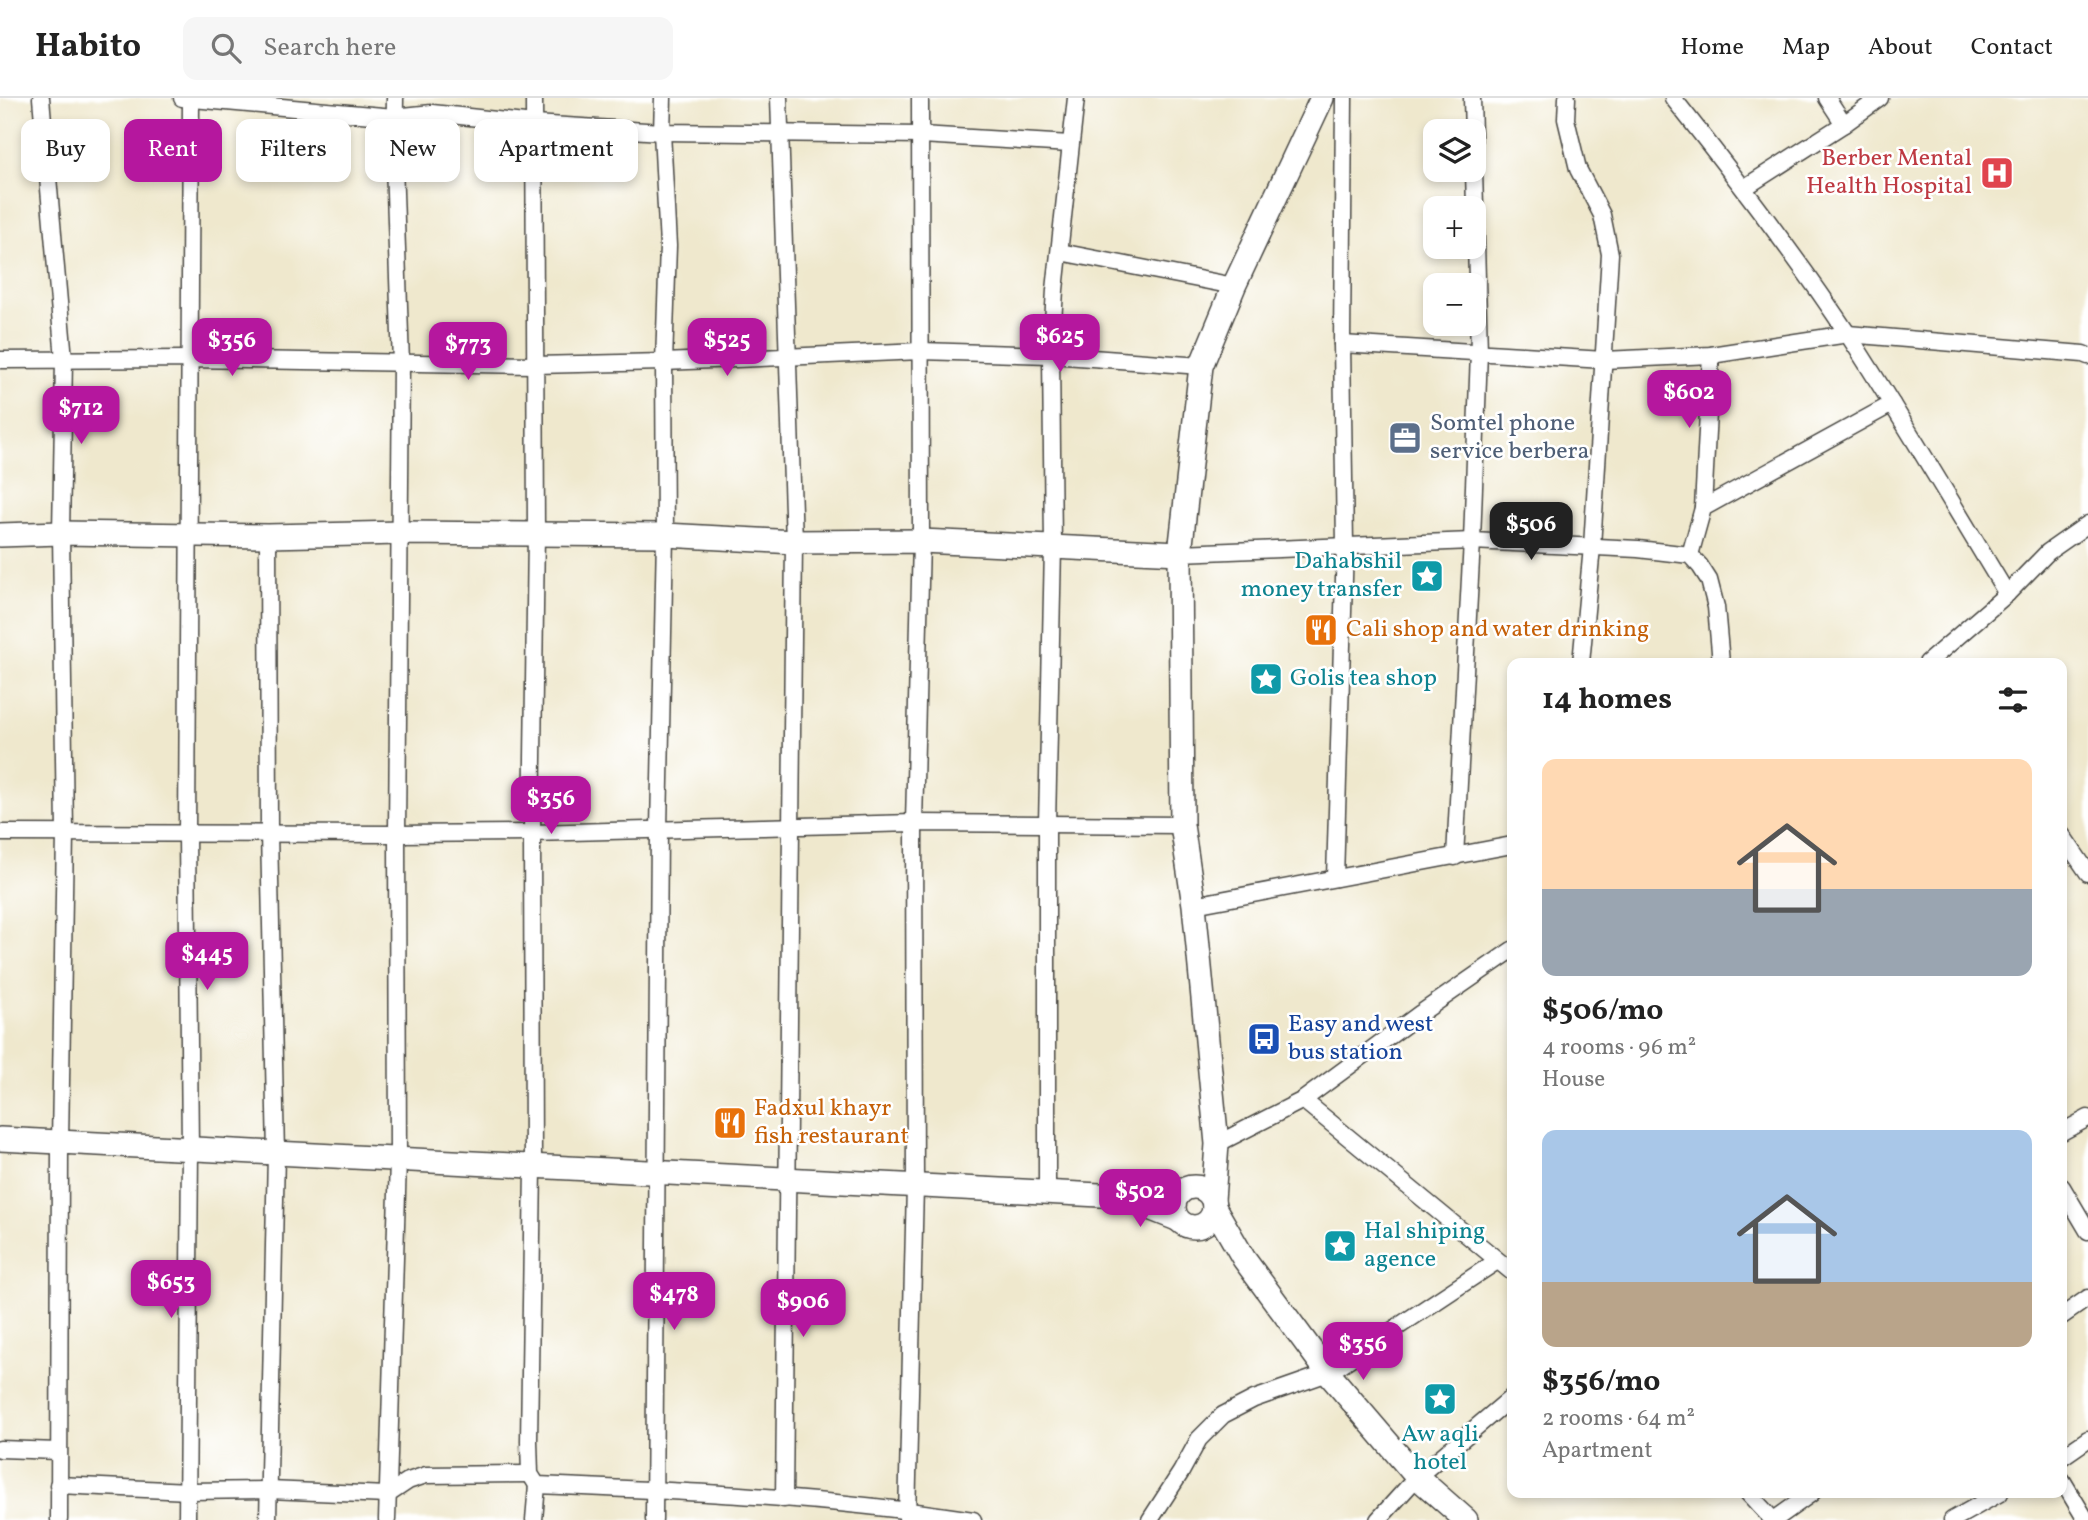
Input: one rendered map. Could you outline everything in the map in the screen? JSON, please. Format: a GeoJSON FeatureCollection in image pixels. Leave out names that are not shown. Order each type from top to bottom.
{"type":"FeatureCollection","features":[{"type":"Feature","properties":{"kind":"street"},"geometry":{"type":"LineString","coordinates":[[41,98],[64,359],[61,533],[65,833],[60,1143],[60,1520]]}},
{"type":"Feature","properties":{"kind":"street"},"geometry":{"type":"LineString","coordinates":[[187,1520],[190,1149],[187,835],[190,536],[188,98],[394,117],[432,113],[488,119]]}},
{"type":"Feature","properties":{"kind":"street"},"geometry":{"type":"LineString","coordinates":[[387,1520],[398,1160],[397,834],[401,363],[395,98]]}},
{"type":"Feature","properties":{"kind":"street"},"geometry":{"type":"LineString","coordinates":[[534,98],[534,119]]}},
{"type":"Feature","properties":{"kind":"street"},"geometry":{"type":"LineString","coordinates":[[654,1520],[664,362],[668,246],[662,132],[663,98]]}},
{"type":"Feature","properties":{"kind":"street"},"geometry":{"type":"LineString","coordinates":[[779,98],[794,542],[784,1499]]}},
{"type":"Feature","properties":{"kind":"street"},"geometry":{"type":"LineString","coordinates":[[907,1515],[915,1186],[914,823],[921,541],[920,98]]}},
{"type":"Feature","properties":{"kind":"street"},"geometry":{"type":"LineString","coordinates":[[1047,1193],[1047,824],[1053,547],[1051,355],[1055,290],[1076,98]]}},
{"type":"Feature","properties":{"kind":"street"},"geometry":{"type":"LineString","coordinates":[[1184,1223],[1205,1224],[1213,1214],[1217,1144],[1194,905],[1182,825],[1180,553],[1201,366],[1234,286],[1322,98]]}},
{"type":"Feature","properties":{"kind":"street"},"geometry":{"type":"LineString","coordinates":[[1335,878],[1345,545],[1342,344],[1344,98]]}},
{"type":"Feature","properties":{"kind":"street"},"geometry":{"type":"LineString","coordinates":[[1454,857],[1472,541],[1479,352],[1472,98]]}},
{"type":"Feature","properties":{"kind":"street"},"geometry":{"type":"LineString","coordinates":[[1567,98],[1566,119],[1577,169],[1602,215],[1610,254],[1592,547],[1581,658]]}},
{"type":"Feature","properties":{"kind":"street"},"geometry":{"type":"LineString","coordinates":[[1673,98],[1744,188],[1848,334],[2007,594]]}},
{"type":"Feature","properties":{"kind":"street"},"geometry":{"type":"LineString","coordinates":[[1827,98],[1844,124]]}},
{"type":"Feature","properties":{"kind":"street"},"geometry":{"type":"LineString","coordinates":[[1744,188],[1880,98]]}},
{"type":"Feature","properties":{"kind":"street"},"geometry":{"type":"LineString","coordinates":[[638,130],[921,135],[1070,144]]}},
{"type":"Feature","properties":{"kind":"street"},"geometry":{"type":"LineString","coordinates":[[534,182],[536,533],[529,1441],[534,1479],[534,1520]]}},
{"type":"Feature","properties":{"kind":"street"},"geometry":{"type":"LineString","coordinates":[[1060,252],[1234,286]]}},
{"type":"Feature","properties":{"kind":"street"},"geometry":{"type":"LineString","coordinates":[[1342,344],[1604,360],[1710,355],[1848,334],[2088,356]]}},
{"type":"Feature","properties":{"kind":"street"},"geometry":{"type":"LineString","coordinates":[[0,360],[190,359],[535,365],[921,351],[1051,355],[1201,366]]}},
{"type":"Feature","properties":{"kind":"street"},"geometry":{"type":"LineString","coordinates":[[1690,555],[1703,508],[1710,355]]}},
{"type":"Feature","properties":{"kind":"street"},"geometry":{"type":"LineString","coordinates":[[1703,508],[1892,404]]}},
{"type":"Feature","properties":{"kind":"street"},"geometry":{"type":"LineString","coordinates":[[1939,658],[2048,552],[2088,524]]}},
{"type":"Feature","properties":{"kind":"street"},"geometry":{"type":"LineString","coordinates":[[0,535],[664,534],[794,542],[921,541],[1180,553],[1472,541],[1669,552],[1690,555],[1709,580],[1716,607],[1721,658]]}},
{"type":"Feature","properties":{"kind":"street"},"geometry":{"type":"LineString","coordinates":[[268,536],[269,833],[276,1154],[268,1520]]}},
{"type":"Feature","properties":{"kind":"street"},"geometry":{"type":"LineString","coordinates":[[0,833],[532,833],[914,823],[1182,825]]}},
{"type":"Feature","properties":{"kind":"street"},"geometry":{"type":"LineString","coordinates":[[2067,842],[2088,873]]}},
{"type":"Feature","properties":{"kind":"street"},"geometry":{"type":"LineString","coordinates":[[1194,905],[1507,846]]}},
{"type":"Feature","properties":{"kind":"street"},"geometry":{"type":"LineString","coordinates":[[1184,1223],[1173,1208],[1174,1202],[1217,1144],[1303,1100],[1420,1013],[1507,953]]}},
{"type":"Feature","properties":{"kind":"street"},"geometry":{"type":"LineString","coordinates":[[1303,1100],[1507,1268]]}},
{"type":"Feature","properties":{"kind":"street"},"geometry":{"type":"LineString","coordinates":[[2067,1129],[2088,1118]]}},
{"type":"Feature","properties":{"kind":"street"},"geometry":{"type":"LineString","coordinates":[[0,1139],[1119,1196],[1199,1187],[1205,1190],[1214,1204],[1244,1259],[1328,1373],[1417,1477],[1466,1520]]}},
{"type":"Feature","properties":{"kind":"street"},"geometry":{"type":"LineString","coordinates":[[2067,1195],[2088,1231]]}},
{"type":"Feature","properties":{"kind":"street"},"geometry":{"type":"LineString","coordinates":[[1119,1196],[1184,1223],[1244,1259]]}},
{"type":"Feature","properties":{"kind":"street"},"geometry":{"type":"LineString","coordinates":[[1150,1520],[1199,1439],[1223,1415],[1254,1399],[1328,1373],[1497,1261]]}},
{"type":"Feature","properties":{"kind":"street"},"geometry":{"type":"LineString","coordinates":[[2067,1313],[2088,1298]]}},
{"type":"Feature","properties":{"kind":"street"},"geometry":{"type":"LineString","coordinates":[[1378,1520],[1417,1477],[1507,1402]]}},
{"type":"Feature","properties":{"kind":"street"},"geometry":{"type":"LineString","coordinates":[[2067,1454],[2088,1439]]}},
{"type":"Feature","properties":{"kind":"street"},"geometry":{"type":"LineString","coordinates":[[0,1449],[58,1451]]}},
{"type":"Feature","properties":{"kind":"street"},"geometry":{"type":"LineString","coordinates":[[58,1485],[387,1495],[408,1481],[426,1475],[534,1479],[784,1499],[907,1515],[973,1520]]}},
{"type":"Feature","properties":{"kind":"street"},"geometry":{"type":"LineString","coordinates":[[2067,1488],[2086,1520]]}},
{"type":"Feature","properties":{"kind":"street"},"geometry":{"type":"LineString","coordinates":[[1753,1498],[1774,1520],[1805,1498]]}},
{"type":"Feature","properties":{"kind":"street"},"geometry":{"type":"LineString","coordinates":[[1952,1520],[1991,1498]]}},
{"type":"Feature","properties":{"kind":"place","name":"Berber Mental Health Hospital"},"geometry":{"type":"Point","coordinates":[1997,173]}},
{"type":"Feature","properties":{"kind":"place","name":"Somtel phone service berbera"},"geometry":{"type":"Point","coordinates":[1405,438]}},
{"type":"Feature","properties":{"kind":"place","name":"Dahabshil money transfer"},"geometry":{"type":"Point","coordinates":[1427,576]}},
{"type":"Feature","properties":{"kind":"place","name":"Cali shop and water drinking"},"geometry":{"type":"Point","coordinates":[1321,630]}},
{"type":"Feature","properties":{"kind":"place","name":"Golis tea shop"},"geometry":{"type":"Point","coordinates":[1266,679]}},
{"type":"Feature","properties":{"kind":"place","name":"Easy and west bus station"},"geometry":{"type":"Point","coordinates":[1264,1039]}},
{"type":"Feature","properties":{"kind":"place","name":"Fadxul khayr fish restaurant"},"geometry":{"type":"Point","coordinates":[730,1123]}},
{"type":"Feature","properties":{"kind":"place","name":"Hal shiping agence"},"geometry":{"type":"Point","coordinates":[1340,1246]}},
{"type":"Feature","properties":{"kind":"place","name":"Aw aqli hotel"},"geometry":{"type":"Point","coordinates":[1440,1399]}}]}
